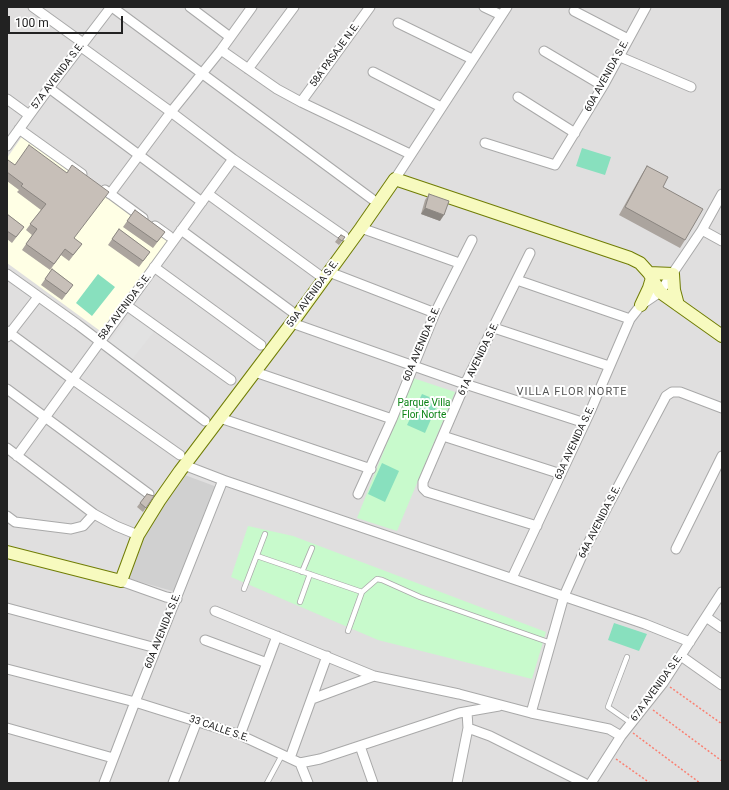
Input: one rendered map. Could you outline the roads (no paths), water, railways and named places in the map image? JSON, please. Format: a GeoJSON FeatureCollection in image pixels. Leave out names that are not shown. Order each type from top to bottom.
{"type":"FeatureCollection","features":[{"type":"Feature","properties":{"kind":"street"},"geometry":{"type":"LineString","coordinates":[[33,7],[233,159],[344,236]]}},
{"type":"Feature","properties":{"kind":"street"},"geometry":{"type":"LineString","coordinates":[[111,7],[372,199]]}},
{"type":"Feature","properties":{"kind":"street","name":"57A AVENIDA S.E."},"geometry":{"type":"LineString","coordinates":[[7,146],[111,7]]}},
{"type":"Feature","properties":{"kind":"street"},"geometry":{"type":"LineString","coordinates":[[190,7],[230,37]]}},
{"type":"Feature","properties":{"kind":"street"},"geometry":{"type":"LineString","coordinates":[[110,194],[171,112],[221,50],[252,7]]}},
{"type":"Feature","properties":{"kind":"street"},"geometry":{"type":"LineString","coordinates":[[248,69],[294,7]]}},
{"type":"Feature","properties":{"kind":"street","name":"58A PASAJE N.E."},"geometry":{"type":"LineString","coordinates":[[301,102],[370,7]]}},
{"type":"Feature","properties":{"kind":"street"},"geometry":{"type":"LineString","coordinates":[[484,7],[501,15]]}},
{"type":"Feature","properties":{"kind":"street","name":"59A AVENIDA S.E."},"geometry":{"type":"LineString","coordinates":[[120,581],[138,534],[182,460],[220,418],[292,323],[324,274],[361,228],[395,179],[507,7]]}},
{"type":"Feature","properties":{"kind":"street","name":"60A AVENIDA S.E."},"geometry":{"type":"LineString","coordinates":[[484,143],[555,165],[603,86],[646,7]]}},
{"type":"Feature","properties":{"kind":"street"},"geometry":{"type":"LineString","coordinates":[[574,11],[628,39]]}},
{"type":"Feature","properties":{"kind":"street"},"geometry":{"type":"LineString","coordinates":[[398,23],[472,59]]}},
{"type":"Feature","properties":{"kind":"street"},"geometry":{"type":"LineString","coordinates":[[221,50],[277,89],[410,154]]}},
{"type":"Feature","properties":{"kind":"street"},"geometry":{"type":"LineString","coordinates":[[544,51],[603,86]]}},
{"type":"Feature","properties":{"kind":"street"},"geometry":{"type":"LineString","coordinates":[[618,56],[691,87]]}},
{"type":"Feature","properties":{"kind":"street"},"geometry":{"type":"LineString","coordinates":[[373,72],[441,107]]}},
{"type":"Feature","properties":{"kind":"street"},"geometry":{"type":"LineString","coordinates":[[49,88],[202,202]]}},
{"type":"Feature","properties":{"kind":"street"},"geometry":{"type":"LineString","coordinates":[[518,97],[575,133]]}},
{"type":"Feature","properties":{"kind":"street"},"geometry":{"type":"LineString","coordinates":[[7,99],[29,115]]}},
{"type":"Feature","properties":{"kind":"street"},"geometry":{"type":"LineString","coordinates":[[19,129],[169,236]]}},
{"type":"Feature","properties":{"kind":"street","name":"58A AVENIDA S.E."},"geometry":{"type":"LineString","coordinates":[[16,456],[233,159]]}},
{"type":"Feature","properties":{"kind":"street"},"geometry":{"type":"LineString","coordinates":[[395,179],[630,258],[640,263],[651,275],[660,292],[722,336]]}},
{"type":"Feature","properties":{"kind":"street"},"geometry":{"type":"LineString","coordinates":[[208,194],[324,274],[435,313]]}},
{"type":"Feature","properties":{"kind":"street","name":"63A AVENIDA S.E."},"geometry":{"type":"LineString","coordinates":[[512,578],[561,474],[630,318],[641,305],[660,292],[702,230],[722,194]]}},
{"type":"Feature","properties":{"kind":"street"},"geometry":{"type":"LineString","coordinates":[[361,228],[460,263]]}},
{"type":"Feature","properties":{"kind":"street"},"geometry":{"type":"LineString","coordinates":[[181,230],[291,311]]}},
{"type":"Feature","properties":{"kind":"street"},"geometry":{"type":"LineString","coordinates":[[702,230],[722,241]]}},
{"type":"Feature","properties":{"kind":"street","name":"60A AVENIDA S.E."},"geometry":{"type":"LineString","coordinates":[[358,494],[371,469],[435,313],[472,240]]}},
{"type":"Feature","properties":{"kind":"street","name":"61A AVENIDA S.E."},"geometry":{"type":"LineString","coordinates":[[530,253],[465,384],[423,482],[423,488],[427,492],[537,526]]}},
{"type":"Feature","properties":{"kind":"street"},"geometry":{"type":"LineString","coordinates":[[154,267],[261,345]]}},
{"type":"Feature","properties":{"kind":"street"},"geometry":{"type":"LineString","coordinates":[[7,274],[205,421]]}},
{"type":"Feature","properties":{"kind":"street"},"geometry":{"type":"LineString","coordinates":[[651,275],[673,274],[674,290],[678,305]]}},
{"type":"Feature","properties":{"kind":"street"},"geometry":{"type":"LineString","coordinates":[[641,305],[649,288],[651,275]]}},
{"type":"Feature","properties":{"kind":"street"},"geometry":{"type":"LineString","coordinates":[[517,280],[630,318]]}},
{"type":"Feature","properties":{"kind":"street"},"geometry":{"type":"LineString","coordinates":[[38,296],[8,334],[182,460],[223,480],[645,624],[690,642]]}},
{"type":"Feature","properties":{"kind":"street"},"geometry":{"type":"LineString","coordinates":[[126,305],[231,380]]}},
{"type":"Feature","properties":{"kind":"street"},"geometry":{"type":"LineString","coordinates":[[292,323],[465,384],[584,423]]}},
{"type":"Feature","properties":{"kind":"street"},"geometry":{"type":"LineString","coordinates":[[494,328],[609,366]]}},
{"type":"Feature","properties":{"kind":"street"},"geometry":{"type":"LineString","coordinates":[[255,372],[392,419]]}},
{"type":"Feature","properties":{"kind":"street"},"geometry":{"type":"LineString","coordinates":[[7,388],[149,494]]}},
{"type":"Feature","properties":{"kind":"street","name":"64A AVENIDA S.E."},"geometry":{"type":"LineString","coordinates":[[531,713],[564,596],[584,550],[666,396],[672,392],[680,392],[722,408]]}},
{"type":"Feature","properties":{"kind":"street"},"geometry":{"type":"LineString","coordinates":[[220,418],[371,469]]}},
{"type":"Feature","properties":{"kind":"street"},"geometry":{"type":"LineString","coordinates":[[443,436],[561,474]]}},
{"type":"Feature","properties":{"kind":"street"},"geometry":{"type":"LineString","coordinates":[[7,448],[94,514],[116,526],[138,534]]}},
{"type":"Feature","properties":{"kind":"street"},"geometry":{"type":"LineString","coordinates":[[676,549],[722,456]]}},
{"type":"Feature","properties":{"kind":"street","name":"60A AVENIDA S.E."},"geometry":{"type":"LineString","coordinates":[[104,783],[223,480]]}},
{"type":"Feature","properties":{"kind":"street"},"geometry":{"type":"LineString","coordinates":[[7,516],[15,522],[71,529],[83,526],[94,514]]}},
{"type":"Feature","properties":{"kind":"street"},"geometry":{"type":"LineString","coordinates":[[7,552],[120,581],[166,597],[177,599]]}},
{"type":"Feature","properties":{"kind":"street","name":"67A AVENIDA S.E."},"geometry":{"type":"LineString","coordinates":[[591,783],[626,729],[663,683],[722,592]]}},
{"type":"Feature","properties":{"kind":"street"},"geometry":{"type":"LineString","coordinates":[[7,608],[156,648]]}},
{"type":"Feature","properties":{"kind":"street"},"geometry":{"type":"LineString","coordinates":[[215,611],[374,676],[459,694],[531,713],[609,729],[626,729]]}},
{"type":"Feature","properties":{"kind":"street"},"geometry":{"type":"LineString","coordinates":[[706,617],[722,628]]}},
{"type":"Feature","properties":{"kind":"street"},"geometry":{"type":"LineString","coordinates":[[240,735],[277,636]]}},
{"type":"Feature","properties":{"kind":"street"},"geometry":{"type":"LineString","coordinates":[[205,640],[267,663]]}},
{"type":"Feature","properties":{"kind":"street"},"geometry":{"type":"LineString","coordinates":[[286,756],[312,699],[327,656]]}},
{"type":"Feature","properties":{"kind":"street"},"geometry":{"type":"LineString","coordinates":[[681,656],[722,685]]}},
{"type":"Feature","properties":{"kind":"street","name":"33 CALLE S.E."},"geometry":{"type":"LineString","coordinates":[[7,668],[135,702],[197,721],[240,735],[300,763]]}},
{"type":"Feature","properties":{"kind":"street"},"geometry":{"type":"LineString","coordinates":[[312,699],[374,676]]}},
{"type":"Feature","properties":{"kind":"street"},"geometry":{"type":"LineString","coordinates":[[308,783],[300,763],[320,760],[459,713],[501,705]]}},
{"type":"Feature","properties":{"kind":"street"},"geometry":{"type":"LineString","coordinates":[[457,783],[468,728],[467,712]]}},
{"type":"Feature","properties":{"kind":"street"},"geometry":{"type":"LineString","coordinates":[[173,783],[197,721]]}},
{"type":"Feature","properties":{"kind":"street"},"geometry":{"type":"LineString","coordinates":[[7,728],[113,758]]}},
{"type":"Feature","properties":{"kind":"street"},"geometry":{"type":"LineString","coordinates":[[468,728],[490,736],[584,783]]}},
{"type":"Feature","properties":{"kind":"street"},"geometry":{"type":"LineString","coordinates":[[360,746],[373,783]]}},
{"type":"Feature","properties":{"kind":"lane"},"geometry":{"type":"LineString","coordinates":[[244,589],[265,534]]}},
{"type":"Feature","properties":{"kind":"lane"},"geometry":{"type":"LineString","coordinates":[[302,572],[312,548]]}},
{"type":"Feature","properties":{"kind":"lane"},"geometry":{"type":"LineString","coordinates":[[257,556],[362,592]]}},
{"type":"Feature","properties":{"kind":"lane"},"geometry":{"type":"LineString","coordinates":[[300,602],[310,574]]}},
{"type":"Feature","properties":{"kind":"lane"},"geometry":{"type":"LineString","coordinates":[[348,631],[362,592],[377,579],[420,597],[551,643]]}},
{"type":"Feature","properties":{"kind":"lane"},"geometry":{"type":"LineString","coordinates":[[626,729],[608,707],[627,657]]}},
{"type":"Feature","properties":{"kind":"lane"},"geometry":{"type":"LineString","coordinates":[[267,783],[286,756]]}},
{"type":"Feature","properties":{"kind":"district","name":"VILLA FLOR NORTE"},"geometry":{"type":"Point","coordinates":[572,392]}},
{"type":"Feature","properties":{"kind":"park label","name":"Parque Villa Flor Norte"},"geometry":{"type":"Point","coordinates":[424,408]}}]}
